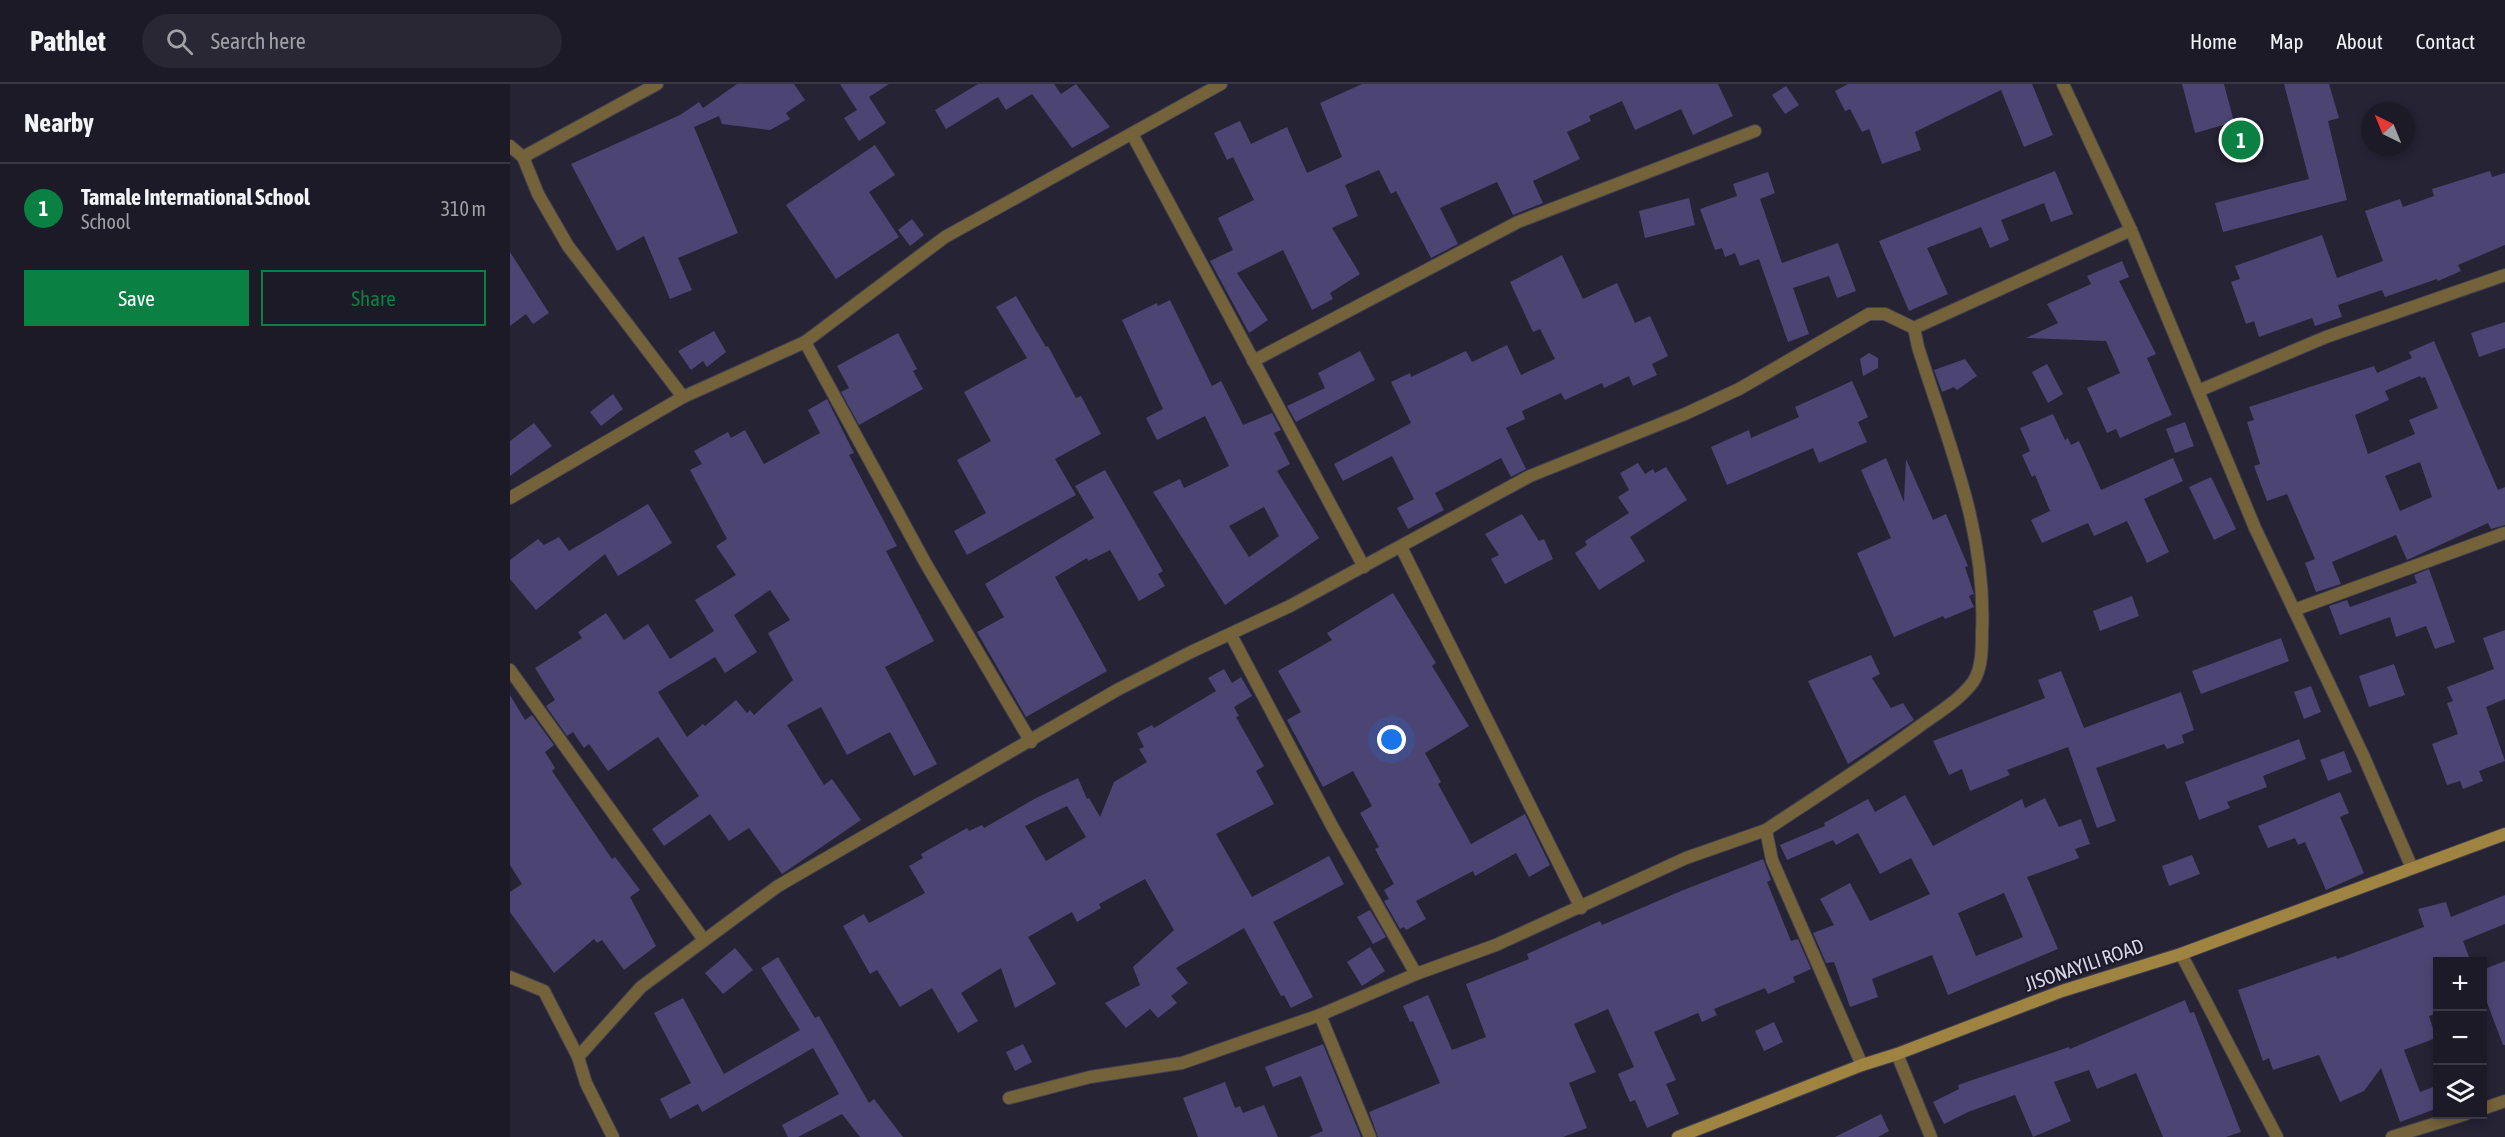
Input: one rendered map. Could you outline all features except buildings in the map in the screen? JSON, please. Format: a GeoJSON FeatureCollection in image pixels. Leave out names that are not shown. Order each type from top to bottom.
{"type":"FeatureCollection","features":[{"type":"Feature","properties":{"kind":"street"},"geometry":{"type":"LineString","coordinates":[[523,157],[657,84]]}},
{"type":"Feature","properties":{"kind":"street"},"geometry":{"type":"LineString","coordinates":[[510,498],[683,397],[805,342],[945,237],[1221,84]]}},
{"type":"Feature","properties":{"kind":"street"},"geometry":{"type":"LineString","coordinates":[[2063,84],[2131,230],[2255,528],[2363,755],[2412,868]]}},
{"type":"Feature","properties":{"kind":"street"},"geometry":{"type":"LineString","coordinates":[[1253,361],[1518,222],[1755,131]]}},
{"type":"Feature","properties":{"kind":"street"},"geometry":{"type":"LineString","coordinates":[[1132,134],[1364,567]]}},
{"type":"Feature","properties":{"kind":"street"},"geometry":{"type":"LineString","coordinates":[[510,146],[523,157],[538,194],[568,246],[683,397]]}},
{"type":"Feature","properties":{"kind":"street"},"geometry":{"type":"LineString","coordinates":[[1914,328],[2131,230]]}},
{"type":"Feature","properties":{"kind":"street"},"geometry":{"type":"LineString","coordinates":[[2198,391],[2326,337],[2505,275]]}},
{"type":"Feature","properties":{"kind":"street"},"geometry":{"type":"LineString","coordinates":[[578,1057],[641,987],[778,886],[1031,742],[1117,690],[1364,567],[1530,476],[1685,414],[1739,389],[1869,314],[1885,314],[1914,328]]}},
{"type":"Feature","properties":{"kind":"street"},"geometry":{"type":"LineString","coordinates":[[1009,1098],[1090,1077],[1182,1063],[1320,1015],[1416,974],[1496,945],[1686,858],[1767,830],[1894,745],[1955,700],[1974,680],[1981,655],[1984,604],[1981,561],[1971,510],[1918,347],[1914,328]]}},
{"type":"Feature","properties":{"kind":"street"},"geometry":{"type":"LineString","coordinates":[[805,342],[926,564],[1031,742]]}},
{"type":"Feature","properties":{"kind":"street"},"geometry":{"type":"LineString","coordinates":[[2294,610],[2505,533]]}},
{"type":"Feature","properties":{"kind":"street"},"geometry":{"type":"LineString","coordinates":[[1401,547],[1581,908]]}},
{"type":"Feature","properties":{"kind":"street"},"geometry":{"type":"LineString","coordinates":[[1231,635],[1332,826],[1416,974]]}},
{"type":"Feature","properties":{"kind":"street"},"geometry":{"type":"LineString","coordinates":[[510,670],[704,940]]}},
{"type":"Feature","properties":{"kind":"street"},"geometry":{"type":"LineString","coordinates":[[1767,830],[1772,860],[1862,1065]]}},
{"type":"Feature","properties":{"kind":"street","name":"JISONAYILI ROAD"},"geometry":{"type":"LineString","coordinates":[[1678,1137],[1862,1065],[1897,1054],[2062,991],[2181,954],[2505,834]]}},
{"type":"Feature","properties":{"kind":"street"},"geometry":{"type":"LineString","coordinates":[[2181,954],[2277,1137]]}},
{"type":"Feature","properties":{"kind":"street"},"geometry":{"type":"LineString","coordinates":[[510,977],[544,991],[578,1057],[586,1083],[613,1137]]}},
{"type":"Feature","properties":{"kind":"street"},"geometry":{"type":"LineString","coordinates":[[1320,1015],[1370,1137]]}},
{"type":"Feature","properties":{"kind":"street"},"geometry":{"type":"LineString","coordinates":[[1897,1054],[1931,1137]]}},
{"type":"Feature","properties":{"kind":"street"},"geometry":{"type":"LineString","coordinates":[[2487,1107],[2505,1101]]}},
{"type":"Feature","properties":{"kind":"street"},"geometry":{"type":"LineString","coordinates":[[2392,1137],[2450,1119]]}},
{"type":"Feature","properties":{"kind":"place","name":"Tamale International School"},"geometry":{"type":"Point","coordinates":[2241,140]}}]}
